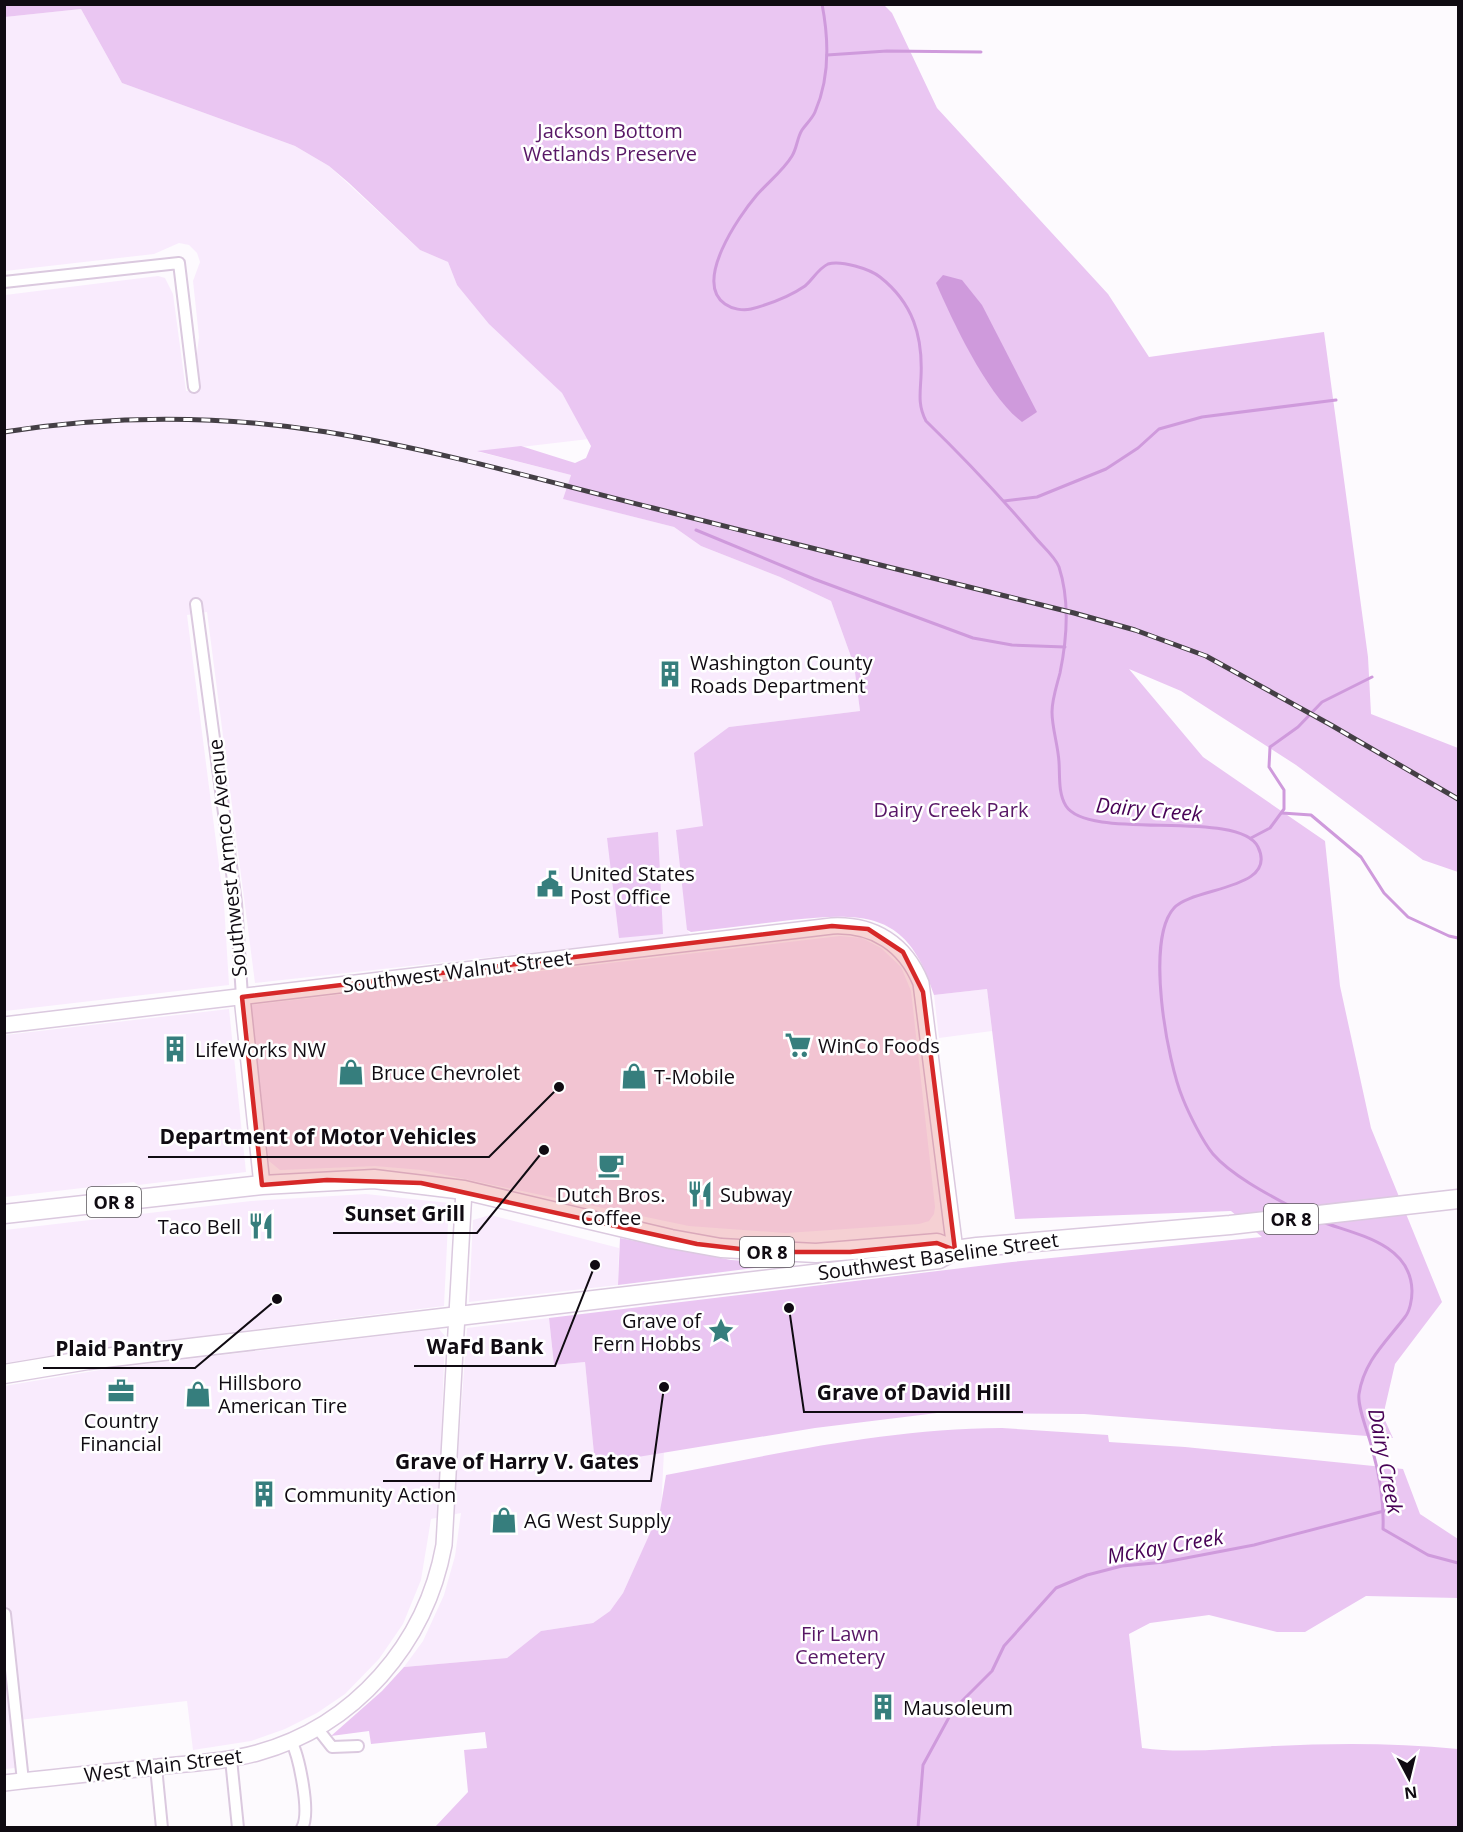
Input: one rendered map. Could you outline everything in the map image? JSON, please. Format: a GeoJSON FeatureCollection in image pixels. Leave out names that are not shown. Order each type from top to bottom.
{"type":"FeatureCollection","features":[{"type":"Feature","properties":{"kind":"highway","name":"OR 8"},"geometry":{"type":"LineString","coordinates":[[4,1214],[262,1185],[374,1179],[464,1190],[671,1239],[722,1248],[816,1253],[937,1243],[955,1250]]}},
{"type":"Feature","properties":{"kind":"highway","name":"Southwest Baseline Street"},"geometry":{"type":"LineString","coordinates":[[4,1374],[88,1360],[939,1259],[955,1250],[1230,1225],[1458,1199]]}},
{"type":"Feature","properties":{"kind":"street"},"geometry":{"type":"LineString","coordinates":[[4,282],[179,263],[194,387]]}},
{"type":"Feature","properties":{"kind":"street","name":"Southwest Armco Avenue"},"geometry":{"type":"LineString","coordinates":[[196,604],[236,903],[242,997],[262,1185]]}},
{"type":"Feature","properties":{"kind":"street","name":"Southwest Walnut Street"},"geometry":{"type":"LineString","coordinates":[[4,1025],[832,926],[868,929],[885,937],[903,952],[916,970],[923,992],[955,1250]]}},
{"type":"Feature","properties":{"kind":"street","name":"West Main Street"},"geometry":{"type":"LineString","coordinates":[[4,1783],[231,1759],[256,1753],[291,1741],[316,1728],[345,1709],[378,1680],[413,1633],[439,1572],[448,1508],[464,1190]]}},
{"type":"Feature","properties":{"kind":"street"},"geometry":{"type":"LineString","coordinates":[[5,1614],[23,1781]]}},
{"type":"Feature","properties":{"kind":"street"},"geometry":{"type":"LineString","coordinates":[[316,1728],[332,1747],[358,1746]]}},
{"type":"Feature","properties":{"kind":"street"},"geometry":{"type":"LineString","coordinates":[[291,1741],[299,1761],[305,1817],[302,1827]]}},
{"type":"Feature","properties":{"kind":"street"},"geometry":{"type":"LineString","coordinates":[[231,1759],[238,1827]]}},
{"type":"Feature","properties":{"kind":"street"},"geometry":{"type":"LineString","coordinates":[[156,1767],[162,1827]]}},
{"type":"Feature","properties":{"kind":"highlighted area"},"geometry":{"type":"Polygon","coordinates":[[[832,926],[868,929],[903,952],[923,992],[955,1250],[937,1243],[850,1252],[767,1252],[697,1244],[421,1183],[327,1180],[262,1185],[242,997],[832,926]]]}},
{"type":"Feature","properties":{"kind":"shaded area"},"geometry":{"type":"Polygon","coordinates":[[[81,9],[122,83],[295,146],[329,166],[420,250],[448,262],[457,285],[562,393],[589,439],[479,452],[571,475],[564,499],[674,527],[701,546],[780,577],[831,601],[854,665],[860,711],[729,727],[704,826],[687,930],[691,935],[255,983],[207,612],[187,615],[224,904],[229,985],[5,1011],[5,295],[158,276],[165,278],[173,294],[186,391],[200,389],[196,362],[199,337],[193,281],[200,262],[197,253],[189,245],[179,243],[154,254],[5,271],[5,17],[81,9]]]}},
{"type":"Feature","properties":{"kind":"shaded area"},"geometry":{"type":"Polygon","coordinates":[[[943,275],[962,280],[982,305],[1037,412],[1022,422],[1009,410],[984,377],[962,338],[936,283],[943,275]]]}},
{"type":"Feature","properties":{"kind":"shaded area"},"geometry":{"type":"Polygon","coordinates":[[[840,936],[862,938],[881,948],[901,967],[911,991],[935,1207],[934,1214],[929,1221],[919,1224],[786,1233],[689,1226],[422,1170],[375,1166],[280,1170],[269,1161],[250,1008],[252,1005],[840,936]]]}},
{"type":"Feature","properties":{"kind":"shaded area"},"geometry":{"type":"Polygon","coordinates":[[[987,989],[992,1031],[939,1038],[934,995],[987,989]]]}},
{"type":"Feature","properties":{"kind":"shaded area"},"geometry":{"type":"Polygon","coordinates":[[[229,1009],[246,1172],[5,1197],[5,1035],[229,1009]]]}},
{"type":"Feature","properties":{"kind":"shaded area"},"geometry":{"type":"Polygon","coordinates":[[[366,1194],[449,1203],[444,1306],[79,1351],[5,1363],[5,1230],[251,1201],[366,1194]]]}},
{"type":"Feature","properties":{"kind":"shaded area"},"geometry":{"type":"Polygon","coordinates":[[[490,1215],[619,1248],[618,1285],[469,1302],[473,1220],[490,1215]]]}},
{"type":"Feature","properties":{"kind":"shaded area"},"geometry":{"type":"Polygon","coordinates":[[[549,1318],[554,1365],[585,1362],[595,1464],[664,1451],[661,1511],[623,1593],[610,1611],[593,1623],[541,1631],[507,1658],[404,1667],[423,1641],[444,1595],[455,1556],[461,1513],[431,1519],[421,1580],[403,1624],[379,1659],[345,1694],[317,1713],[285,1729],[251,1741],[193,1750],[187,1701],[10,1721],[15,1768],[5,1769],[4,1386],[106,1369],[439,1329],[445,1336],[439,1498],[455,1495],[467,1328],[549,1318]]]}},
{"type":"Feature","properties":{"kind":"green space"},"geometry":{"type":"Polygon","coordinates":[[[4,5],[884,5],[892,13],[937,108],[1108,294],[1149,357],[1324,332],[1368,657],[1371,714],[1458,748],[1458,872],[1423,860],[1296,765],[1181,691],[1129,669],[1203,757],[1325,841],[1340,986],[1371,1128],[1442,1302],[1395,1364],[1383,1416],[1393,1438],[1084,1414],[937,1413],[815,1428],[595,1464],[585,1362],[554,1365],[549,1318],[1012,1262],[1262,1237],[1231,1211],[1015,1219],[987,989],[934,995],[924,968],[911,947],[897,933],[881,923],[863,918],[818,918],[691,932],[687,930],[676,830],[703,826],[694,753],[729,727],[860,711],[854,665],[831,601],[780,577],[701,546],[674,527],[563,499],[571,475],[477,451],[521,446],[575,463],[586,458],[591,446],[562,393],[489,324],[457,285],[448,262],[420,250],[329,166],[295,146],[122,83],[81,9],[5,17],[4,5]]]}},
{"type":"Feature","properties":{"kind":"green space"},"geometry":{"type":"Polygon","coordinates":[[[658,832],[663,934],[619,938],[607,838],[658,832]]]}},
{"type":"Feature","properties":{"kind":"green space"},"geometry":{"type":"Polygon","coordinates":[[[620,1238],[731,1260],[787,1264],[618,1285],[620,1238]]]}},
{"type":"Feature","properties":{"kind":"green space","name":"Fir Lawn Cemetery"},"geometry":{"type":"Polygon","coordinates":[[[1002,1428],[1108,1435],[1109,1442],[1185,1447],[1403,1469],[1420,1514],[1458,1539],[1458,1598],[1366,1596],[1305,1632],[1277,1632],[1209,1615],[1150,1623],[1129,1634],[1142,1748],[1191,1751],[1343,1744],[1458,1749],[1458,1827],[435,1827],[468,1792],[464,1750],[487,1748],[485,1732],[371,1744],[369,1731],[331,1736],[382,1691],[404,1667],[507,1658],[541,1631],[593,1623],[610,1611],[623,1593],[660,1511],[666,1475],[875,1438],[959,1429],[1002,1428]]]}},
{"type":"Feature","properties":{"kind":"waterway","name":"Dairy Creek"},"geometry":{"type":"LineString","coordinates":[[822,4],[827,59],[820,99],[814,115],[800,133],[792,156],[756,196],[730,233],[716,265],[714,281],[716,294],[731,307],[741,310],[751,309],[792,294],[805,286],[825,266],[834,263],[848,264],[869,271],[891,287],[908,309],[918,334],[921,362],[920,400],[926,421],[995,492],[1059,567],[1065,593],[1066,633],[1052,712],[1061,790],[1066,806],[1080,816],[1103,822],[1223,829],[1245,836],[1258,847],[1261,861],[1256,872],[1231,886],[1184,901],[1174,908],[1165,924],[1160,972],[1165,1030],[1183,1099],[1196,1128],[1213,1154],[1230,1170],[1252,1185],[1297,1210]]}},
{"type":"Feature","properties":{"kind":"waterway"},"geometry":{"type":"LineString","coordinates":[[827,55],[887,51],[981,52]]}},
{"type":"Feature","properties":{"kind":"waterway"},"geometry":{"type":"LineString","coordinates":[[1004,501],[1037,497],[1106,469],[1138,448],[1159,429],[1202,417],[1336,400]]}},
{"type":"Feature","properties":{"kind":"waterway"},"geometry":{"type":"LineString","coordinates":[[696,530],[814,579],[973,638],[1012,645],[1065,647]]}},
{"type":"Feature","properties":{"kind":"waterway"},"geometry":{"type":"LineString","coordinates":[[1251,838],[1270,828],[1284,809],[1284,790],[1269,767],[1270,747],[1298,727],[1322,702],[1372,677]]}},
{"type":"Feature","properties":{"kind":"waterway"},"geometry":{"type":"LineString","coordinates":[[1282,813],[1311,815],[1361,857],[1384,893],[1408,917],[1458,938]]}},
{"type":"Feature","properties":{"kind":"waterway","name":"Dairy Creek"},"geometry":{"type":"LineString","coordinates":[[1322,1222],[1380,1244],[1403,1262],[1409,1275],[1412,1294],[1408,1312],[1371,1362],[1359,1394],[1360,1407],[1380,1480],[1383,1529],[1428,1555],[1458,1563]]}},
{"type":"Feature","properties":{"kind":"waterway","name":"McKay Creek"},"geometry":{"type":"LineString","coordinates":[[918,1828],[923,1765],[953,1710],[992,1671],[1004,1646],[1056,1588],[1087,1575],[1122,1566],[1165,1562],[1254,1545],[1384,1511]]}},
{"type":"Feature","properties":{"kind":"railway"},"geometry":{"type":"LineString","coordinates":[[4,432],[84,422],[166,419],[247,422],[327,432],[491,467],[1074,613],[1135,630],[1206,656],[1458,799]]}},
{"type":"Feature","properties":{"kind":"place","name":"Washington County Roads Department"},"geometry":{"type":"Point","coordinates":[670,674]}},
{"type":"Feature","properties":{"kind":"place","name":"United States Post Office"},"geometry":{"type":"Point","coordinates":[550,884]}},
{"type":"Feature","properties":{"kind":"place","name":"WinCo Foods"},"geometry":{"type":"Point","coordinates":[798,1045]}},
{"type":"Feature","properties":{"kind":"place","name":"LifeWorks NW"},"geometry":{"type":"Point","coordinates":[175,1049]}},
{"type":"Feature","properties":{"kind":"place","name":"Bruce Chevrolet"},"geometry":{"type":"Point","coordinates":[351,1072]}},
{"type":"Feature","properties":{"kind":"place","name":"T-Mobile"},"geometry":{"type":"Point","coordinates":[634,1076]}},
{"type":"Feature","properties":{"kind":"place","name":"Department of Motor Vehicles"},"geometry":{"type":"Point","coordinates":[559,1087]}},
{"type":"Feature","properties":{"kind":"place","name":"Sunset Grill"},"geometry":{"type":"Point","coordinates":[544,1150]}},
{"type":"Feature","properties":{"kind":"place","name":"Dutch Bros. Coffee"},"geometry":{"type":"Point","coordinates":[611,1165]}},
{"type":"Feature","properties":{"kind":"place","name":"Subway"},"geometry":{"type":"Point","coordinates":[700,1194]}},
{"type":"Feature","properties":{"kind":"place","name":"Taco Bell"},"geometry":{"type":"Point","coordinates":[261,1226]}},
{"type":"Feature","properties":{"kind":"place","name":"WaFd Bank"},"geometry":{"type":"Point","coordinates":[595,1265]}},
{"type":"Feature","properties":{"kind":"place","name":"Plaid Pantry"},"geometry":{"type":"Point","coordinates":[277,1299]}},
{"type":"Feature","properties":{"kind":"place","name":"Grave of David Hill"},"geometry":{"type":"Point","coordinates":[789,1308]}},
{"type":"Feature","properties":{"kind":"place","name":"Grave of Fern Hobbs"},"geometry":{"type":"Point","coordinates":[721,1331]}},
{"type":"Feature","properties":{"kind":"place","name":"Grave of Harry V. Gates"},"geometry":{"type":"Point","coordinates":[664,1387]}},
{"type":"Feature","properties":{"kind":"place","name":"Country Financial"},"geometry":{"type":"Point","coordinates":[121,1391]}},
{"type":"Feature","properties":{"kind":"place","name":"Hillsboro American Tire"},"geometry":{"type":"Point","coordinates":[198,1394]}},
{"type":"Feature","properties":{"kind":"place","name":"Community Action"},"geometry":{"type":"Point","coordinates":[264,1494]}},
{"type":"Feature","properties":{"kind":"place","name":"AG West Supply"},"geometry":{"type":"Point","coordinates":[504,1520]}},
{"type":"Feature","properties":{"kind":"place","name":"Mausoleum"},"geometry":{"type":"Point","coordinates":[883,1707]}},
{"type":"Feature","properties":{"kind":"park label","name":"Jackson Bottom Wetlands Preserve"},"geometry":{"type":"Point","coordinates":[610,142]}},
{"type":"Feature","properties":{"kind":"park label","name":"Dairy Creek Park"},"geometry":{"type":"Point","coordinates":[951,809]}}]}
